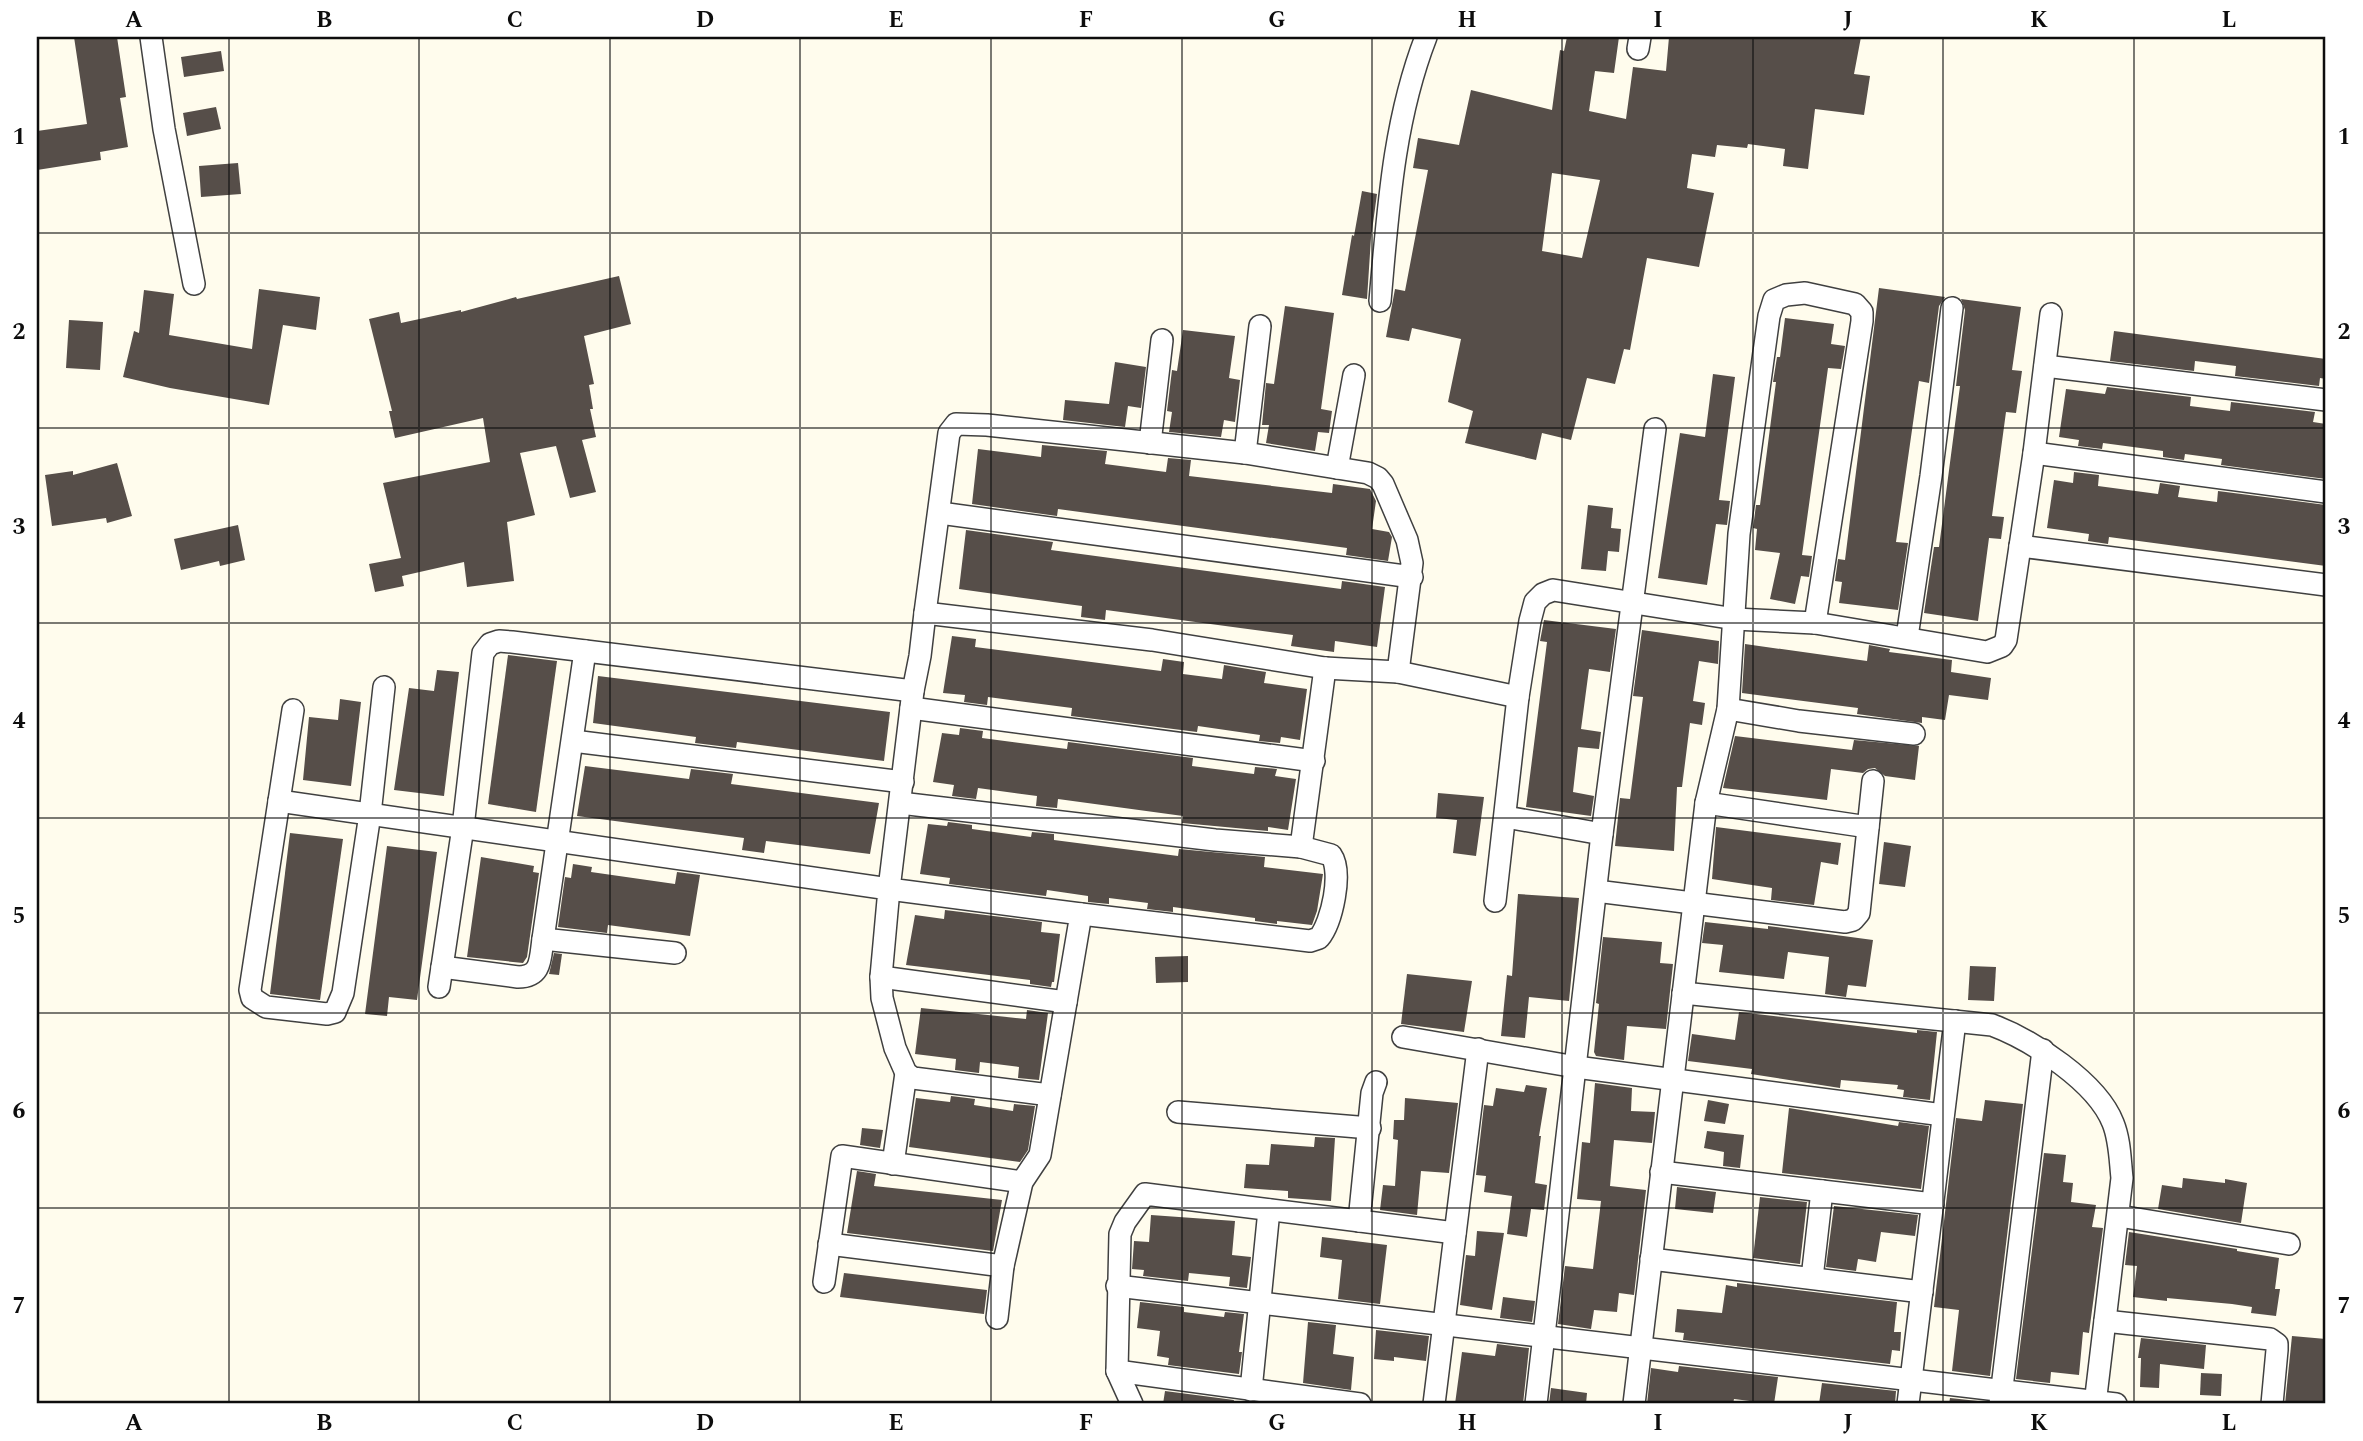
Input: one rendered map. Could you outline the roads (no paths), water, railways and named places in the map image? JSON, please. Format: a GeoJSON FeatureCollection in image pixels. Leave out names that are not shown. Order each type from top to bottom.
{"type":"FeatureCollection","features":[{"type":"Feature","properties":{"kind":"street"},"geometry":{"type":"LineString","coordinates":[[151,37],[164,129],[194,284]]}},
{"type":"Feature","properties":{"kind":"street"},"geometry":{"type":"LineString","coordinates":[[1380,301],[1393,164],[1409,88],[1426,37]]}},
{"type":"Feature","properties":{"kind":"street"},"geometry":{"type":"LineString","coordinates":[[1634,1404],[1706,803],[1728,709],[1739,534],[1769,316],[1774,300],[1786,295],[1805,293],[1855,304],[1862,312],[1815,623]]}},
{"type":"Feature","properties":{"kind":"street"},"geometry":{"type":"LineString","coordinates":[[1907,637],[1952,308]]}},
{"type":"Feature","properties":{"kind":"street"},"geometry":{"type":"LineString","coordinates":[[1495,901],[1518,697],[1530,621],[1535,602],[1543,594],[1553,590],[1735,619],[1815,623],[1987,652],[2002,646],[2006,640],[2034,453],[2051,314]]}},
{"type":"Feature","properties":{"kind":"street"},"geometry":{"type":"LineString","coordinates":[[1245,453],[1260,326]]}},
{"type":"Feature","properties":{"kind":"street"},"geometry":{"type":"LineString","coordinates":[[1150,443],[1162,340]]}},
{"type":"Feature","properties":{"kind":"street"},"geometry":{"type":"LineString","coordinates":[[2045,366],[2326,400]]}},
{"type":"Feature","properties":{"kind":"street"},"geometry":{"type":"LineString","coordinates":[[1337,468],[1354,375]]}},
{"type":"Feature","properties":{"kind":"street"},"geometry":{"type":"LineString","coordinates":[[893,1164],[905,1073],[895,1048],[882,998],[881,977],[912,700],[949,433],[956,424],[987,425],[1245,453],[1368,473],[1378,478],[1407,540],[1412,563],[1398,672]]}},
{"type":"Feature","properties":{"kind":"street"},"geometry":{"type":"LineString","coordinates":[[1536,1404],[1602,834],[1655,429]]}},
{"type":"Feature","properties":{"kind":"street"},"geometry":{"type":"LineString","coordinates":[[2034,453],[2326,492]]}},
{"type":"Feature","properties":{"kind":"street"},"geometry":{"type":"LineString","coordinates":[[940,513],[1412,577]]}},
{"type":"Feature","properties":{"kind":"street"},"geometry":{"type":"LineString","coordinates":[[2020,546],[2326,585]]}},
{"type":"Feature","properties":{"kind":"street"},"geometry":{"type":"LineString","coordinates":[[925,612],[1152,640],[1325,668],[1398,672],[1518,697]]}},
{"type":"Feature","properties":{"kind":"street"},"geometry":{"type":"LineString","coordinates":[[585,652],[536,971],[529,977],[441,977],[463,827],[482,667],[486,647],[499,641],[585,652],[912,700],[1314,761]]}},
{"type":"Feature","properties":{"kind":"street"},"geometry":{"type":"LineString","coordinates":[[1301,847],[1325,668]]}},
{"type":"Feature","properties":{"kind":"street"},"geometry":{"type":"LineString","coordinates":[[293,710],[250,990],[252,998],[266,1007],[327,1014],[335,1012],[339,1007],[343,993],[370,814],[384,687]]}},
{"type":"Feature","properties":{"kind":"street"},"geometry":{"type":"LineString","coordinates":[[1728,709],[1799,721],[1914,734]]}},
{"type":"Feature","properties":{"kind":"street"},"geometry":{"type":"LineString","coordinates":[[573,741],[902,782]]}},
{"type":"Feature","properties":{"kind":"street"},"geometry":{"type":"LineString","coordinates":[[1596,891],[1845,922],[1853,919],[1858,913],[1873,781]]}},
{"type":"Feature","properties":{"kind":"street"},"geometry":{"type":"LineString","coordinates":[[279,801],[889,889],[1310,941],[1319,938],[1328,922],[1338,872],[1331,855],[1320,850],[900,803]]}},
{"type":"Feature","properties":{"kind":"street"},"geometry":{"type":"LineString","coordinates":[[1706,803],[1868,827]]}},
{"type":"Feature","properties":{"kind":"street"},"geometry":{"type":"LineString","coordinates":[[1506,817],[1602,834]]}},
{"type":"Feature","properties":{"kind":"street"},"geometry":{"type":"LineString","coordinates":[[997,1318],[1003,1266],[1022,1182],[1040,1155],[1080,914]]}},
{"type":"Feature","properties":{"kind":"street"},"geometry":{"type":"LineString","coordinates":[[543,939],[675,953]]}},
{"type":"Feature","properties":{"kind":"street"},"geometry":{"type":"LineString","coordinates":[[881,977],[1066,1002]]}},
{"type":"Feature","properties":{"kind":"street"},"geometry":{"type":"LineString","coordinates":[[1117,1286],[1911,1380],[2001,1398],[2102,1404],[2105,1321],[2122,1178],[2113,1123],[2101,1100],[2043,1050],[2015,1033],[1992,1025],[1683,993]]}},
{"type":"Feature","properties":{"kind":"street"},"geometry":{"type":"LineString","coordinates":[[1908,1404],[1955,1021]]}},
{"type":"Feature","properties":{"kind":"street"},"geometry":{"type":"LineString","coordinates":[[1403,1037],[1576,1068],[1943,1115]]}},
{"type":"Feature","properties":{"kind":"street"},"geometry":{"type":"LineString","coordinates":[[1434,1404],[1478,1049]]}},
{"type":"Feature","properties":{"kind":"street"},"geometry":{"type":"LineString","coordinates":[[2001,1398],[2043,1050]]}},
{"type":"Feature","properties":{"kind":"street"},"geometry":{"type":"LineString","coordinates":[[905,1073],[913,1078],[1049,1095]]}},
{"type":"Feature","properties":{"kind":"street"},"geometry":{"type":"LineString","coordinates":[[1359,1222],[1372,1093],[1376,1082]]}},
{"type":"Feature","properties":{"kind":"street"},"geometry":{"type":"LineString","coordinates":[[1178,1112],[1370,1128]]}},
{"type":"Feature","properties":{"kind":"street"},"geometry":{"type":"LineString","coordinates":[[824,1282],[842,1156],[1022,1182]]}},
{"type":"Feature","properties":{"kind":"street"},"geometry":{"type":"LineString","coordinates":[[1661,1172],[1933,1204]]}},
{"type":"Feature","properties":{"kind":"street"},"geometry":{"type":"LineString","coordinates":[[1812,1278],[1822,1191]]}},
{"type":"Feature","properties":{"kind":"street"},"geometry":{"type":"LineString","coordinates":[[1132,1404],[1117,1371],[1120,1234],[1125,1222],[1145,1194],[1455,1233]]}},
{"type":"Feature","properties":{"kind":"street"},"geometry":{"type":"LineString","coordinates":[[1251,1390],[1269,1210]]}},
{"type":"Feature","properties":{"kind":"street"},"geometry":{"type":"LineString","coordinates":[[2119,1216],[2289,1244]]}},
{"type":"Feature","properties":{"kind":"street"},"geometry":{"type":"LineString","coordinates":[[829,1244],[1003,1266]]}},
{"type":"Feature","properties":{"kind":"street"},"geometry":{"type":"LineString","coordinates":[[1651,1259],[1922,1292]]}},
{"type":"Feature","properties":{"kind":"street"},"geometry":{"type":"LineString","coordinates":[[2105,1321],[2270,1339],[2277,1345],[2272,1404]]}},
{"type":"Feature","properties":{"kind":"street"},"geometry":{"type":"LineString","coordinates":[[1117,1371],[1360,1404]]}}]}
